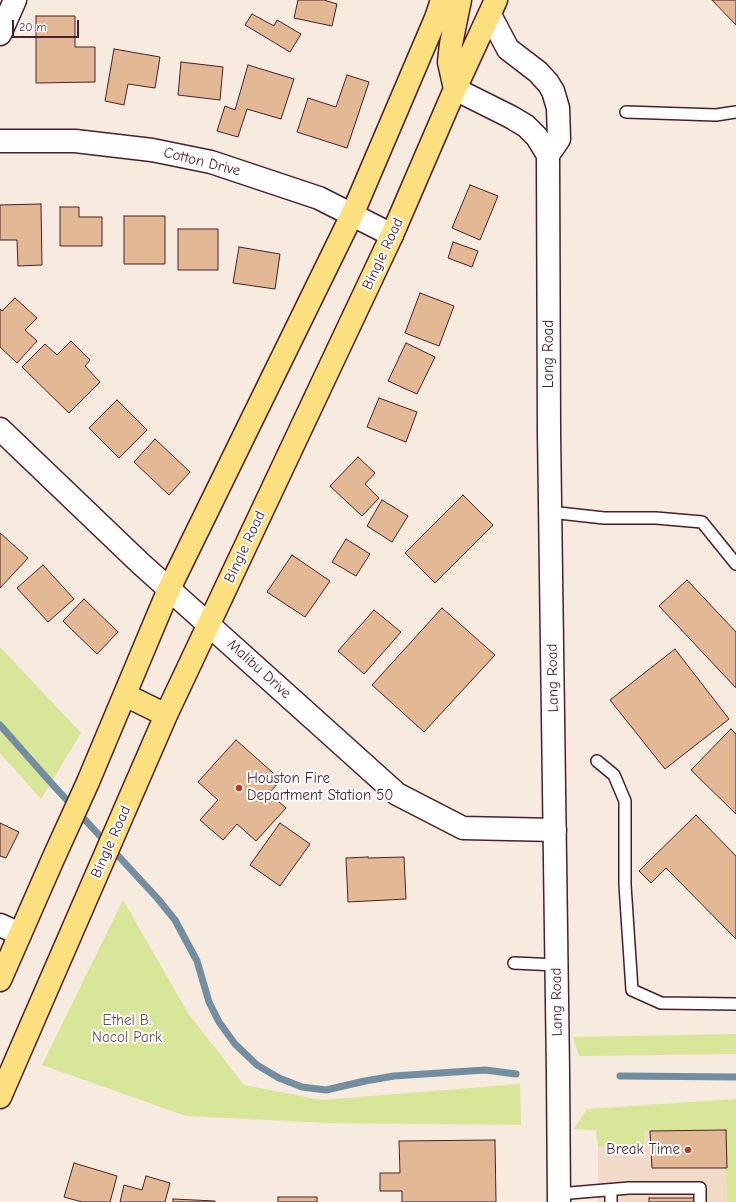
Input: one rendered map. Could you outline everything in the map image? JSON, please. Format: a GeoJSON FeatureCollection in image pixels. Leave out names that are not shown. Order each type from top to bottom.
{"type":"FeatureCollection","features":[{"type":"Feature","properties":{"kind":"main road"},"geometry":{"type":"LineString","coordinates":[[0,980],[88,782],[170,589],[352,215],[436,18],[442,0]]}},
{"type":"Feature","properties":{"kind":"main road"},"geometry":{"type":"LineString","coordinates":[[455,89],[449,62],[460,0]]}},
{"type":"Feature","properties":{"kind":"main road","name":"Bingle Road"},"geometry":{"type":"LineString","coordinates":[[0,1097],[166,715],[392,235],[455,89],[493,8]]}},
{"type":"Feature","properties":{"kind":"main road"},"geometry":{"type":"LineString","coordinates":[[125,695],[166,715]]}},
{"type":"Feature","properties":{"kind":"street"},"geometry":{"type":"LineString","coordinates":[[0,34],[15,0]]}},
{"type":"Feature","properties":{"kind":"street"},"geometry":{"type":"LineString","coordinates":[[455,89],[526,126],[536,137],[548,155],[560,139],[558,108],[548,83],[538,72],[508,49],[493,8]]}},
{"type":"Feature","properties":{"kind":"street","name":"Cotton Drive"},"geometry":{"type":"LineString","coordinates":[[0,141],[75,141],[152,150],[211,162],[319,198],[392,235]]}},
{"type":"Feature","properties":{"kind":"street","name":"Lang Road"},"geometry":{"type":"LineString","coordinates":[[548,155],[550,512],[559,1198]]}},
{"type":"Feature","properties":{"kind":"street","name":"Malibu Drive"},"geometry":{"type":"LineString","coordinates":[[0,429],[129,553],[397,794],[463,828],[555,830]]}},
{"type":"Feature","properties":{"kind":"street"},"geometry":{"type":"LineString","coordinates":[[0,925],[20,934]]}},
{"type":"Feature","properties":{"kind":"lane"},"geometry":{"type":"LineString","coordinates":[[626,112],[716,115],[736,112]]}},
{"type":"Feature","properties":{"kind":"lane"},"geometry":{"type":"LineString","coordinates":[[550,512],[604,518],[656,518],[702,522],[736,564]]}},
{"type":"Feature","properties":{"kind":"lane"},"geometry":{"type":"LineString","coordinates":[[597,761],[614,776],[625,801],[625,885],[632,990],[661,1003],[736,1004]]}},
{"type":"Feature","properties":{"kind":"lane"},"geometry":{"type":"LineString","coordinates":[[514,963],[557,965]]}},
{"type":"Feature","properties":{"kind":"lane"},"geometry":{"type":"LineString","coordinates":[[559,1198],[629,1188],[700,1188],[700,1202]]}},
{"type":"Feature","properties":{"kind":"lane"},"geometry":{"type":"LineString","coordinates":[[611,1190],[611,1202]]}},
{"type":"Feature","properties":{"kind":"shaded area"},"geometry":{"type":"Polygon","coordinates":[[[645,1130],[726,1130],[727,1202],[598,1202],[598,1147],[644,1146],[645,1130]]]}},
{"type":"Feature","properties":{"kind":"green space"},"geometry":{"type":"Polygon","coordinates":[[[0,647],[81,733],[41,799],[0,753],[0,647]]]}},
{"type":"Feature","properties":{"kind":"green space","name":"Ethel B. Nacol Park"},"geometry":{"type":"Polygon","coordinates":[[[123,900],[188,1013],[244,1085],[322,1100],[520,1084],[521,1125],[329,1123],[186,1116],[42,1065],[123,900]]]}},
{"type":"Feature","properties":{"kind":"green space"},"geometry":{"type":"Polygon","coordinates":[[[736,1034],[736,1054],[579,1056],[573,1037],[736,1034]]]}},
{"type":"Feature","properties":{"kind":"green space"},"geometry":{"type":"Polygon","coordinates":[[[736,1099],[736,1202],[727,1202],[725,1130],[645,1130],[644,1146],[598,1147],[596,1130],[574,1129],[587,1109],[736,1099]]]}},
{"type":"Feature","properties":{"kind":"building"},"geometry":{"type":"Polygon","coordinates":[[[298,0],[324,0],[337,4],[332,26],[294,18],[298,0]]]}},
{"type":"Feature","properties":{"kind":"building"},"geometry":{"type":"Polygon","coordinates":[[[712,0],[736,0],[736,25],[712,0]]]}},
{"type":"Feature","properties":{"kind":"building"},"geometry":{"type":"Polygon","coordinates":[[[252,14],[274,26],[277,20],[301,34],[290,52],[245,25],[252,14]]]}},
{"type":"Feature","properties":{"kind":"building"},"geometry":{"type":"Polygon","coordinates":[[[36,16],[75,16],[75,47],[95,47],[95,82],[36,83],[36,16]]]}},
{"type":"Feature","properties":{"kind":"building"},"geometry":{"type":"Polygon","coordinates":[[[114,49],[160,57],[155,88],[128,84],[124,105],[105,101],[114,49]]]}},
{"type":"Feature","properties":{"kind":"building"},"geometry":{"type":"Polygon","coordinates":[[[181,62],[223,67],[220,100],[178,95],[181,62]]]}},
{"type":"Feature","properties":{"kind":"building"},"geometry":{"type":"Polygon","coordinates":[[[248,65],[294,79],[281,119],[247,109],[238,137],[217,131],[225,106],[235,110],[248,65]]]}},
{"type":"Feature","properties":{"kind":"building"},"geometry":{"type":"Polygon","coordinates":[[[347,75],[369,82],[347,148],[297,132],[308,98],[336,107],[347,75]]]}},
{"type":"Feature","properties":{"kind":"building"},"geometry":{"type":"Polygon","coordinates":[[[470,185],[498,196],[480,240],[452,228],[470,185]]]}},
{"type":"Feature","properties":{"kind":"building"},"geometry":{"type":"Polygon","coordinates":[[[41,204],[42,265],[18,266],[17,240],[0,240],[0,205],[41,204]]]}},
{"type":"Feature","properties":{"kind":"building"},"geometry":{"type":"Polygon","coordinates":[[[60,207],[79,207],[79,217],[102,217],[102,246],[60,246],[60,207]]]}},
{"type":"Feature","properties":{"kind":"building"},"geometry":{"type":"Polygon","coordinates":[[[124,216],[165,216],[165,264],[124,264],[124,216]]]}},
{"type":"Feature","properties":{"kind":"building"},"geometry":{"type":"Polygon","coordinates":[[[178,229],[218,229],[218,270],[178,270],[178,229]]]}},
{"type":"Feature","properties":{"kind":"building"},"geometry":{"type":"Polygon","coordinates":[[[453,242],[478,251],[472,267],[448,258],[453,242]]]}},
{"type":"Feature","properties":{"kind":"building"},"geometry":{"type":"Polygon","coordinates":[[[239,247],[280,254],[275,289],[233,283],[239,247]]]}},
{"type":"Feature","properties":{"kind":"building"},"geometry":{"type":"Polygon","coordinates":[[[420,293],[454,306],[439,346],[405,333],[420,293]]]}},
{"type":"Feature","properties":{"kind":"building"},"geometry":{"type":"Polygon","coordinates":[[[15,298],[37,318],[25,330],[37,341],[17,363],[0,347],[0,309],[2,311],[15,298]]]}},
{"type":"Feature","properties":{"kind":"building"},"geometry":{"type":"Polygon","coordinates":[[[71,341],[90,360],[85,366],[100,382],[69,413],[22,367],[45,344],[57,355],[71,341]]]}},
{"type":"Feature","properties":{"kind":"building"},"geometry":{"type":"Polygon","coordinates":[[[406,343],[435,357],[417,394],[388,381],[406,343]]]}},
{"type":"Feature","properties":{"kind":"building"},"geometry":{"type":"Polygon","coordinates":[[[379,398],[417,412],[406,442],[367,427],[379,398]]]}},
{"type":"Feature","properties":{"kind":"building"},"geometry":{"type":"Polygon","coordinates":[[[117,400],[147,430],[119,458],[89,428],[117,400]]]}},
{"type":"Feature","properties":{"kind":"building"},"geometry":{"type":"Polygon","coordinates":[[[155,439],[190,472],[169,495],[134,462],[155,439]]]}},
{"type":"Feature","properties":{"kind":"building"},"geometry":{"type":"Polygon","coordinates":[[[358,457],[375,473],[365,484],[379,498],[362,516],[330,486],[358,457]]]}},
{"type":"Feature","properties":{"kind":"building"},"geometry":{"type":"Polygon","coordinates":[[[463,495],[493,525],[435,583],[405,553],[463,495]]]}},
{"type":"Feature","properties":{"kind":"building"},"geometry":{"type":"Polygon","coordinates":[[[382,500],[408,516],[392,542],[367,526],[382,500]]]}},
{"type":"Feature","properties":{"kind":"building"},"geometry":{"type":"Polygon","coordinates":[[[0,533],[28,558],[0,588],[0,533]]]}},
{"type":"Feature","properties":{"kind":"building"},"geometry":{"type":"Polygon","coordinates":[[[346,539],[370,554],[356,576],[332,562],[346,539]]]}},
{"type":"Feature","properties":{"kind":"building"},"geometry":{"type":"Polygon","coordinates":[[[292,555],[330,581],[305,617],[267,592],[292,555]]]}},
{"type":"Feature","properties":{"kind":"building"},"geometry":{"type":"Polygon","coordinates":[[[43,565],[74,599],[48,622],[17,588],[43,565]]]}},
{"type":"Feature","properties":{"kind":"building"},"geometry":{"type":"Polygon","coordinates":[[[687,580],[736,632],[736,688],[659,606],[687,580]]]}},
{"type":"Feature","properties":{"kind":"building"},"geometry":{"type":"Polygon","coordinates":[[[84,599],[118,632],[97,654],[63,621],[84,599]]]}},
{"type":"Feature","properties":{"kind":"building"},"geometry":{"type":"Polygon","coordinates":[[[442,608],[495,655],[424,732],[372,685],[442,608]]]}},
{"type":"Feature","properties":{"kind":"building"},"geometry":{"type":"Polygon","coordinates":[[[374,610],[401,632],[364,674],[338,651],[374,610]]]}},
{"type":"Feature","properties":{"kind":"building"},"geometry":{"type":"Polygon","coordinates":[[[675,649],[729,719],[665,769],[610,700],[675,649]]]}},
{"type":"Feature","properties":{"kind":"building"},"geometry":{"type":"Polygon","coordinates":[[[731,729],[736,734],[736,814],[691,770],[731,729]]]}},
{"type":"Feature","properties":{"kind":"building","name":"Houston Fire Department Station 50"},"geometry":{"type":"Polygon","coordinates":[[[236,740],[281,780],[269,793],[286,808],[256,841],[237,824],[223,840],[200,820],[218,800],[198,782],[236,740]]]}},
{"type":"Feature","properties":{"kind":"building"},"geometry":{"type":"Polygon","coordinates":[[[696,815],[736,856],[736,939],[666,868],[651,883],[639,871],[696,815]]]}},
{"type":"Feature","properties":{"kind":"building"},"geometry":{"type":"Polygon","coordinates":[[[0,823],[19,832],[6,858],[0,856],[0,823]]]}},
{"type":"Feature","properties":{"kind":"building"},"geometry":{"type":"Polygon","coordinates":[[[280,823],[310,844],[280,886],[250,865],[280,823]]]}},
{"type":"Feature","properties":{"kind":"building"},"geometry":{"type":"Polygon","coordinates":[[[404,857],[406,899],[348,902],[346,858],[404,857]]]}},
{"type":"Feature","properties":{"kind":"building","name":"Break Time"},"geometry":{"type":"Polygon","coordinates":[[[726,1130],[727,1168],[652,1168],[650,1131],[726,1130]]]}},
{"type":"Feature","properties":{"kind":"building"},"geometry":{"type":"Polygon","coordinates":[[[495,1140],[496,1202],[402,1202],[402,1191],[380,1191],[380,1173],[400,1173],[399,1141],[495,1140]]]}},
{"type":"Feature","properties":{"kind":"building"},"geometry":{"type":"Polygon","coordinates":[[[74,1163],[117,1176],[110,1202],[82,1202],[64,1197],[74,1163]]]}},
{"type":"Feature","properties":{"kind":"building"},"geometry":{"type":"Polygon","coordinates":[[[146,1176],[170,1183],[165,1202],[120,1202],[124,1185],[142,1190],[146,1176]]]}},
{"type":"Feature","properties":{"kind":"building"},"geometry":{"type":"Polygon","coordinates":[[[278,1197],[317,1197],[317,1202],[278,1202],[278,1197]]]}},
{"type":"Feature","properties":{"kind":"building"},"geometry":{"type":"Polygon","coordinates":[[[649,1198],[694,1198],[694,1202],[649,1202],[649,1198]]]}},
{"type":"Feature","properties":{"kind":"building"},"geometry":{"type":"Polygon","coordinates":[[[173,1199],[215,1201],[215,1202],[173,1202],[173,1199]]]}},
{"type":"Feature","properties":{"kind":"waterway"},"geometry":{"type":"LineString","coordinates":[[0,725],[158,899],[175,920],[197,961],[209,1002],[219,1022],[235,1044],[257,1065],[279,1078],[302,1087],[326,1090],[394,1076],[485,1070],[516,1074]]}},
{"type":"Feature","properties":{"kind":"waterway"},"geometry":{"type":"LineString","coordinates":[[620,1076],[736,1077]]}},
{"type":"Feature","properties":{"kind":"place","name":"Houston Fire Department Station 50"},"geometry":{"type":"Point","coordinates":[239,788]}},
{"type":"Feature","properties":{"kind":"place","name":"Break Time"},"geometry":{"type":"Point","coordinates":[688,1150]}}]}
